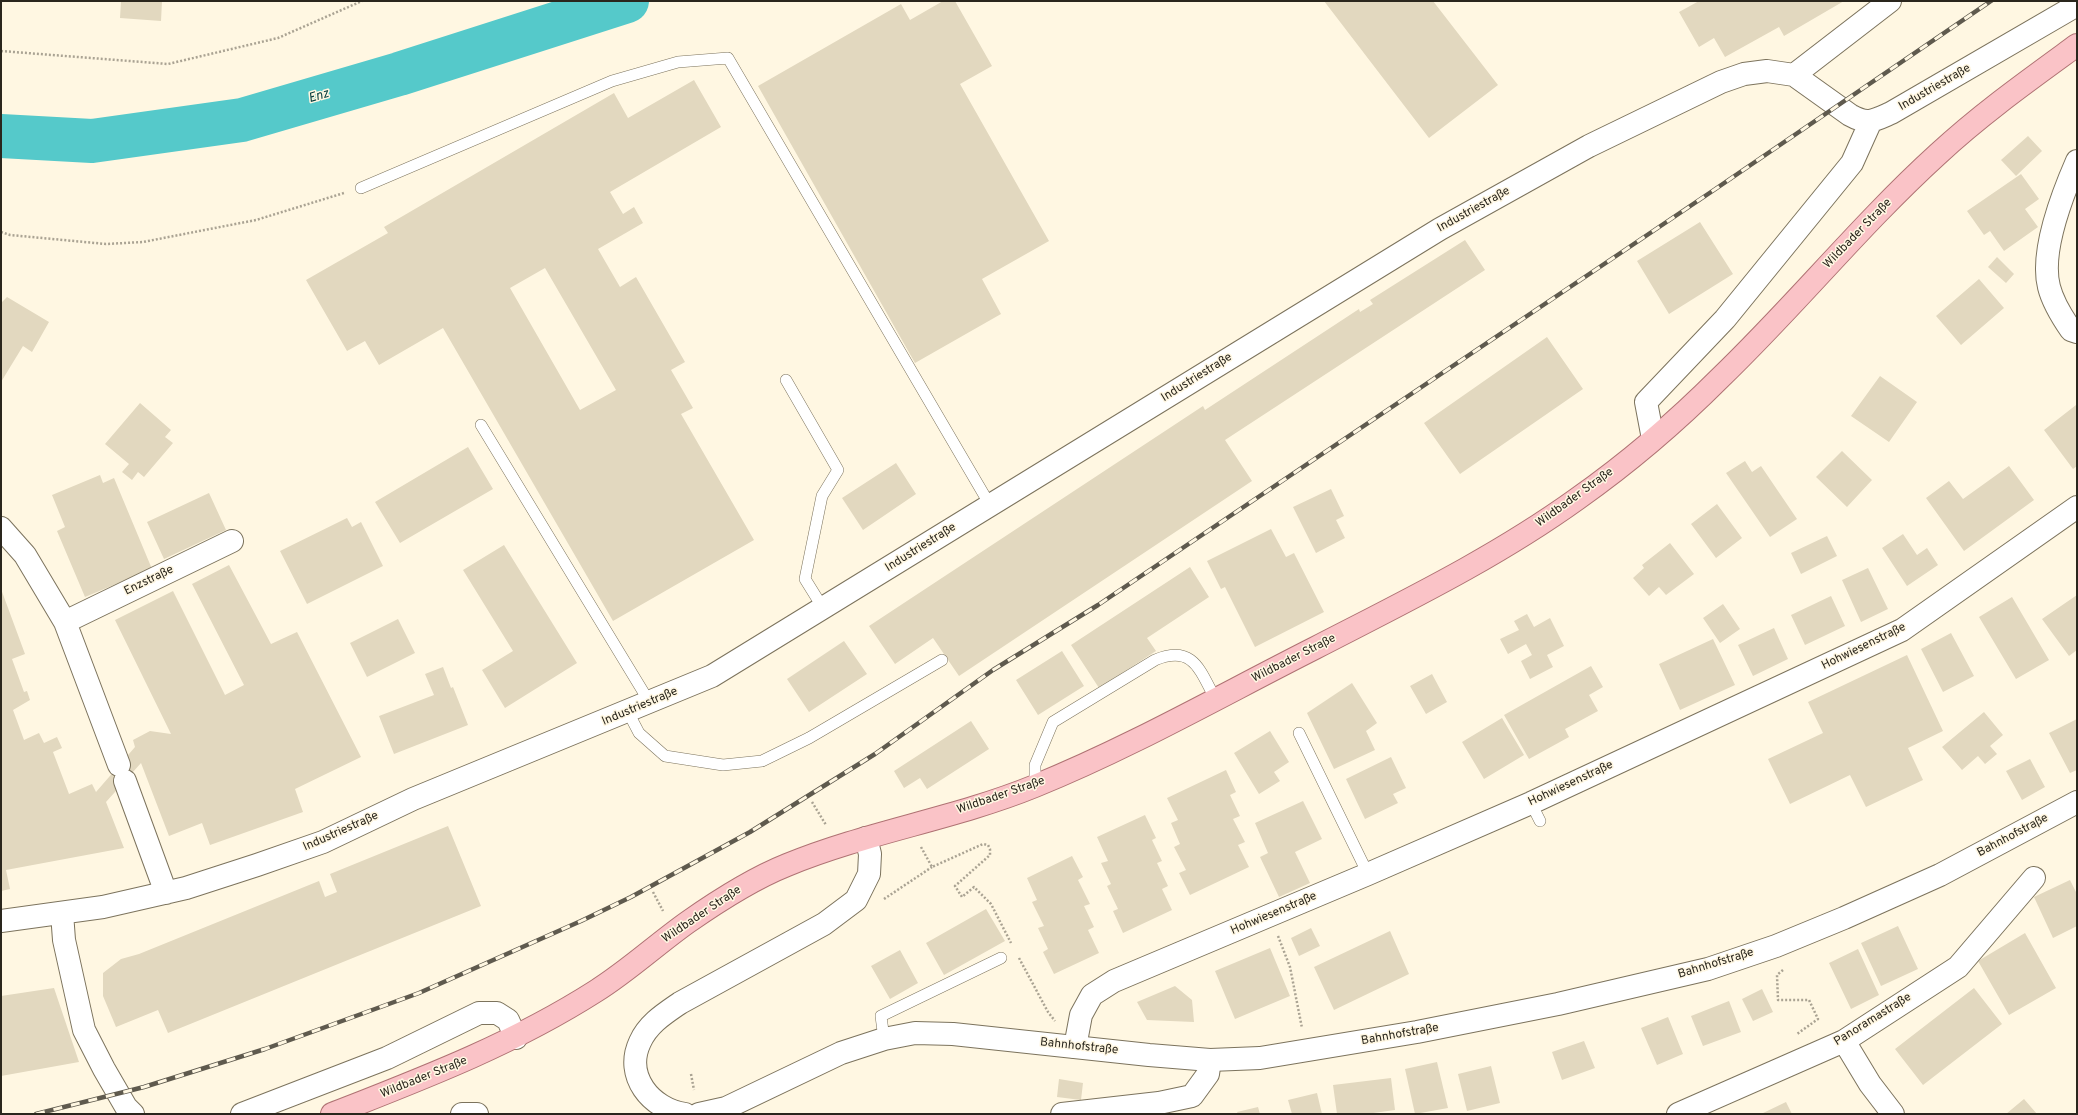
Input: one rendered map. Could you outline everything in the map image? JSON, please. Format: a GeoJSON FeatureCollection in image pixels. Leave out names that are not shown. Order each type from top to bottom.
{"type":"FeatureCollection","features":[{"type":"Feature","properties":{"kind":"main road","name":"Wildbader Straße"},"geometry":{"type":"LineString","coordinates":[[332,1114],[457,1065],[516,1038],[602,988],[688,922],[739,890],[783,866],[866,838],[989,803],[1035,786],[1139,738],[1216,700],[1422,594],[1517,539],[1578,498],[1653,440],[1721,378],[1882,208],[1936,155],[1996,103],[2077,45]]}},
{"type":"Feature","properties":{"kind":"street"},"geometry":{"type":"LineString","coordinates":[[1794,75],[1890,1]]}},
{"type":"Feature","properties":{"kind":"street","name":"Industriestraße"},"geometry":{"type":"LineString","coordinates":[[1,921],[103,907],[186,888],[257,865],[322,842],[413,799],[650,703],[712,676],[1440,229],[1589,146],[1721,82],[1744,74],[1767,70],[1794,75],[1850,115],[1859,120],[1870,122],[1891,113],[2077,5]]}},
{"type":"Feature","properties":{"kind":"street"},"geometry":{"type":"LineString","coordinates":[[1653,440],[1646,402],[1725,319],[1852,163],[1870,122]]}},
{"type":"Feature","properties":{"kind":"street"},"geometry":{"type":"LineString","coordinates":[[2077,161],[2067,182],[2048,248],[2049,286],[2057,308],[2071,330],[2077,332]]}},
{"type":"Feature","properties":{"kind":"street","name":"Hohwiesenstraße"},"geometry":{"type":"LineString","coordinates":[[1075,1047],[1080,1015],[1092,995],[1114,981],[1368,874],[1535,812],[1902,630],[2077,507]]}},
{"type":"Feature","properties":{"kind":"street"},"geometry":{"type":"LineString","coordinates":[[1,528],[25,556],[65,622],[166,893]]}},
{"type":"Feature","properties":{"kind":"street","name":"Enzstraße"},"geometry":{"type":"LineString","coordinates":[[65,622],[232,540]]}},
{"type":"Feature","properties":{"kind":"street","name":"Bahnhofstraße"},"geometry":{"type":"LineString","coordinates":[[699,1114],[726,1108],[813,1065],[841,1053],[884,1038],[915,1033],[953,1034],[1210,1060],[1260,1058],[1306,1052],[1417,1032],[1558,1004],[1708,969],[1776,946],[1837,921],[1940,875],[2077,802]]}},
{"type":"Feature","properties":{"kind":"street"},"geometry":{"type":"LineString","coordinates":[[674,1113],[652,1100],[641,1086],[636,1071],[636,1056],[640,1042],[648,1028],[660,1017],[680,1003],[824,924],[856,900],[869,874],[870,854],[866,838]]}},
{"type":"Feature","properties":{"kind":"street","name":"Panoramastraße"},"geometry":{"type":"LineString","coordinates":[[1678,1114],[1844,1041],[1958,967],[2034,878]]}},
{"type":"Feature","properties":{"kind":"street"},"geometry":{"type":"LineString","coordinates":[[62,912],[64,940],[84,1030],[126,1107],[133,1114]]}},
{"type":"Feature","properties":{"kind":"street"},"geometry":{"type":"LineString","coordinates":[[242,1114],[387,1058],[479,1013],[497,1013],[508,1020],[516,1038]]}},
{"type":"Feature","properties":{"kind":"street"},"geometry":{"type":"LineString","coordinates":[[1844,1041],[1870,1084],[1893,1114]]}},
{"type":"Feature","properties":{"kind":"street"},"geometry":{"type":"LineString","coordinates":[[1062,1114],[1159,1103],[1192,1096],[1208,1074],[1210,1060]]}},
{"type":"Feature","properties":{"kind":"street"},"geometry":{"type":"LineString","coordinates":[[462,1114],[477,1114]]}},
{"type":"Feature","properties":{"kind":"lane"},"geometry":{"type":"LineString","coordinates":[[361,188],[612,81],[678,62],[728,58],[990,505]]}},
{"type":"Feature","properties":{"kind":"lane"},"geometry":{"type":"LineString","coordinates":[[786,380],[838,470],[822,496],[806,579],[823,608]]}},
{"type":"Feature","properties":{"kind":"lane"},"geometry":{"type":"LineString","coordinates":[[481,425],[650,703]]}},
{"type":"Feature","properties":{"kind":"lane"},"geometry":{"type":"LineString","coordinates":[[1035,786],[1035,765],[1053,722],[1155,660],[1169,655],[1179,654],[1189,659],[1197,665],[1216,700]]}},
{"type":"Feature","properties":{"kind":"lane"},"geometry":{"type":"LineString","coordinates":[[628,712],[639,733],[665,756],[723,765],[762,761],[809,738],[942,660]]}},
{"type":"Feature","properties":{"kind":"lane"},"geometry":{"type":"LineString","coordinates":[[1299,734],[1368,874]]}},
{"type":"Feature","properties":{"kind":"lane"},"geometry":{"type":"LineString","coordinates":[[884,1038],[881,1016],[1001,958]]}},
{"type":"Feature","properties":{"kind":"path"},"geometry":{"type":"LineString","coordinates":[[1,51],[168,64],[278,38],[362,1]]}},
{"type":"Feature","properties":{"kind":"path"},"geometry":{"type":"LineString","coordinates":[[1,232],[10,235],[106,244],[143,242],[256,220],[361,188]]}},
{"type":"Feature","properties":{"kind":"path"},"geometry":{"type":"LineString","coordinates":[[812,802],[826,825]]}},
{"type":"Feature","properties":{"kind":"path"},"geometry":{"type":"LineString","coordinates":[[914,825],[922,850],[932,867]]}},
{"type":"Feature","properties":{"kind":"path"},"geometry":{"type":"LineString","coordinates":[[856,900],[880,901],[896,892],[932,867],[983,844],[988,845],[990,855],[955,886],[962,896],[974,887],[991,904],[1012,944]]}},
{"type":"Feature","properties":{"kind":"path"},"geometry":{"type":"LineString","coordinates":[[653,892],[664,912]]}},
{"type":"Feature","properties":{"kind":"path"},"geometry":{"type":"LineString","coordinates":[[1269,916],[1290,967],[1306,1052]]}},
{"type":"Feature","properties":{"kind":"path"},"geometry":{"type":"LineString","coordinates":[[1016,951],[1048,1012],[1075,1047]]}},
{"type":"Feature","properties":{"kind":"path"},"geometry":{"type":"LineString","coordinates":[[1786,968],[1776,975],[1778,1000],[1808,1000],[1818,1019],[1796,1035],[1800,1041]]}},
{"type":"Feature","properties":{"kind":"path"},"geometry":{"type":"LineString","coordinates":[[691,1074],[694,1090]]}},
{"type":"Feature","properties":{"kind":"building"},"geometry":{"type":"Polygon","coordinates":[[[121,1],[162,1],[161,21],[120,18],[121,1]]]}},
{"type":"Feature","properties":{"kind":"building"},"geometry":{"type":"Polygon","coordinates":[[[943,1],[955,1],[992,66],[960,84],[1049,241],[982,279],[1001,314],[915,363],[758,86],[901,4],[910,20],[943,1]]]}},
{"type":"Feature","properties":{"kind":"building"},"geometry":{"type":"Polygon","coordinates":[[[1324,1],[1433,1],[1498,85],[1429,138],[1324,1]]]}},
{"type":"Feature","properties":{"kind":"building"},"geometry":{"type":"Polygon","coordinates":[[[1699,1],[1844,1],[1784,36],[1779,27],[1725,57],[1714,38],[1699,47],[1679,12],[1699,1]]]}},
{"type":"Feature","properties":{"kind":"building"},"geometry":{"type":"Polygon","coordinates":[[[694,80],[721,127],[610,192],[623,214],[634,207],[643,223],[598,249],[620,287],[636,277],[685,362],[671,370],[693,408],[681,414],[754,540],[613,621],[443,328],[379,365],[365,341],[347,351],[306,280],[388,233],[384,227],[614,93],[628,118],[694,80]],[[545,268],[510,288],[580,410],[616,390],[545,268]]]}},
{"type":"Feature","properties":{"kind":"building"},"geometry":{"type":"Polygon","coordinates":[[[2028,136],[2042,151],[2016,176],[2001,160],[2028,136]]]}},
{"type":"Feature","properties":{"kind":"building"},"geometry":{"type":"Polygon","coordinates":[[[2021,174],[2039,199],[2025,209],[2038,227],[2004,251],[1990,231],[1984,235],[1967,211],[2021,174]]]}},
{"type":"Feature","properties":{"kind":"building"},"geometry":{"type":"Polygon","coordinates":[[[1700,222],[1733,274],[1669,314],[1637,261],[1700,222]]]}},
{"type":"Feature","properties":{"kind":"building"},"geometry":{"type":"Polygon","coordinates":[[[1465,240],[1485,270],[1225,440],[1252,481],[959,676],[933,638],[895,664],[869,626],[1203,406],[1205,410],[1359,309],[1360,312],[1373,304],[1370,300],[1465,240]]]}},
{"type":"Feature","properties":{"kind":"building"},"geometry":{"type":"Polygon","coordinates":[[[1997,257],[2014,274],[2006,283],[1988,267],[1997,257]]]}},
{"type":"Feature","properties":{"kind":"building"},"geometry":{"type":"Polygon","coordinates":[[[1979,279],[2004,308],[1961,345],[1936,316],[1979,279]]]}},
{"type":"Feature","properties":{"kind":"building"},"geometry":{"type":"Polygon","coordinates":[[[7,297],[49,322],[32,352],[23,346],[1,382],[1,303],[7,297]]]}},
{"type":"Feature","properties":{"kind":"building"},"geometry":{"type":"Polygon","coordinates":[[[1547,337],[1583,389],[1460,474],[1424,423],[1547,337]]]}},
{"type":"Feature","properties":{"kind":"building"},"geometry":{"type":"Polygon","coordinates":[[[1880,376],[1917,402],[1889,442],[1851,416],[1880,376]]]}},
{"type":"Feature","properties":{"kind":"building"},"geometry":{"type":"Polygon","coordinates":[[[140,403],[171,430],[165,437],[173,443],[144,477],[138,472],[132,480],[122,472],[129,464],[105,444],[140,403]]]}},
{"type":"Feature","properties":{"kind":"building"},"geometry":{"type":"Polygon","coordinates":[[[2076,405],[2077,466],[2073,469],[2044,430],[2076,405]]]}},
{"type":"Feature","properties":{"kind":"building"},"geometry":{"type":"Polygon","coordinates":[[[468,447],[493,489],[400,543],[375,502],[468,447]]]}},
{"type":"Feature","properties":{"kind":"building"},"geometry":{"type":"Polygon","coordinates":[[[1842,451],[1872,480],[1847,507],[1816,477],[1842,451]]]}},
{"type":"Feature","properties":{"kind":"building"},"geometry":{"type":"Polygon","coordinates":[[[1745,461],[1752,472],[1761,466],[1797,519],[1770,537],[1726,473],[1745,461]]]}},
{"type":"Feature","properties":{"kind":"building"},"geometry":{"type":"Polygon","coordinates":[[[896,463],[916,494],[863,530],[842,498],[896,463]]]}},
{"type":"Feature","properties":{"kind":"building"},"geometry":{"type":"Polygon","coordinates":[[[2009,466],[2034,500],[1964,551],[1926,498],[1949,481],[1963,499],[2009,466]]]}},
{"type":"Feature","properties":{"kind":"building"},"geometry":{"type":"Polygon","coordinates":[[[100,475],[103,483],[114,478],[152,569],[85,597],[57,531],[65,527],[52,495],[100,475]]]}},
{"type":"Feature","properties":{"kind":"building"},"geometry":{"type":"Polygon","coordinates":[[[1331,489],[1344,516],[1336,520],[1345,538],[1316,553],[1293,507],[1331,489]]]}},
{"type":"Feature","properties":{"kind":"building"},"geometry":{"type":"Polygon","coordinates":[[[209,493],[226,530],[164,559],[147,522],[209,493]]]}},
{"type":"Feature","properties":{"kind":"building"},"geometry":{"type":"Polygon","coordinates":[[[1717,504],[1742,538],[1716,558],[1691,524],[1717,504]]]}},
{"type":"Feature","properties":{"kind":"building"},"geometry":{"type":"Polygon","coordinates":[[[347,518],[352,527],[361,522],[383,566],[307,604],[280,551],[347,518]]]}},
{"type":"Feature","properties":{"kind":"building"},"geometry":{"type":"Polygon","coordinates":[[[1271,529],[1286,557],[1294,553],[1324,612],[1255,647],[1225,587],[1221,589],[1207,561],[1271,529]]]}},
{"type":"Feature","properties":{"kind":"building"},"geometry":{"type":"Polygon","coordinates":[[[1903,534],[1917,555],[1927,548],[1938,565],[1907,586],[1882,548],[1903,534]]]}},
{"type":"Feature","properties":{"kind":"building"},"geometry":{"type":"Polygon","coordinates":[[[1827,536],[1837,556],[1801,574],[1791,553],[1827,536]]]}},
{"type":"Feature","properties":{"kind":"building"},"geometry":{"type":"Polygon","coordinates":[[[1670,543],[1694,574],[1666,595],[1659,587],[1649,596],[1633,578],[1644,568],[1642,565],[1670,543]]]}},
{"type":"Feature","properties":{"kind":"building"},"geometry":{"type":"Polygon","coordinates":[[[504,545],[577,663],[505,708],[482,670],[513,651],[463,570],[504,545]]]}},
{"type":"Feature","properties":{"kind":"building"},"geometry":{"type":"Polygon","coordinates":[[[229,565],[271,644],[297,632],[361,757],[295,789],[303,812],[210,845],[202,823],[169,836],[141,763],[106,802],[124,848],[6,870],[10,889],[1,891],[1,589],[25,654],[12,659],[24,692],[27,691],[30,700],[13,710],[24,740],[39,733],[44,743],[57,737],[62,748],[53,752],[69,794],[92,784],[96,792],[135,747],[133,740],[150,731],[171,734],[115,620],[173,591],[225,695],[244,685],[192,584],[229,565]]]}},
{"type":"Feature","properties":{"kind":"building"},"geometry":{"type":"Polygon","coordinates":[[[1190,567],[1209,597],[1147,638],[1156,651],[1099,688],[1071,645],[1190,567]]]}},
{"type":"Feature","properties":{"kind":"building"},"geometry":{"type":"Polygon","coordinates":[[[1868,568],[1888,609],[1861,622],[1842,580],[1868,568]]]}},
{"type":"Feature","properties":{"kind":"building"},"geometry":{"type":"Polygon","coordinates":[[[2077,595],[2077,650],[2069,656],[2042,619],[2077,595]]]}},
{"type":"Feature","properties":{"kind":"building"},"geometry":{"type":"Polygon","coordinates":[[[1831,596],[1845,626],[1805,645],[1791,615],[1831,596]]]}},
{"type":"Feature","properties":{"kind":"building"},"geometry":{"type":"Polygon","coordinates":[[[2012,597],[2049,660],[2016,679],[1979,617],[2012,597]]]}},
{"type":"Feature","properties":{"kind":"building"},"geometry":{"type":"Polygon","coordinates":[[[1723,604],[1740,629],[1720,643],[1703,618],[1723,604]]]}},
{"type":"Feature","properties":{"kind":"building"},"geometry":{"type":"Polygon","coordinates":[[[1527,614],[1534,627],[1550,618],[1564,646],[1547,655],[1553,667],[1530,679],[1521,661],[1532,655],[1526,644],[1508,654],[1500,639],[1519,630],[1514,621],[1527,614]]]}},
{"type":"Feature","properties":{"kind":"building"},"geometry":{"type":"Polygon","coordinates":[[[398,619],[415,653],[367,677],[350,643],[398,619]]]}},
{"type":"Feature","properties":{"kind":"building"},"geometry":{"type":"Polygon","coordinates":[[[1774,628],[1788,659],[1753,676],[1738,645],[1774,628]]]}},
{"type":"Feature","properties":{"kind":"building"},"geometry":{"type":"Polygon","coordinates":[[[1951,633],[1974,676],[1943,692],[1921,649],[1951,633]]]}},
{"type":"Feature","properties":{"kind":"building"},"geometry":{"type":"Polygon","coordinates":[[[1713,639],[1735,685],[1680,710],[1659,664],[1713,639]]]}},
{"type":"Feature","properties":{"kind":"building"},"geometry":{"type":"Polygon","coordinates":[[[844,641],[867,674],[809,712],[787,679],[844,641]]]}},
{"type":"Feature","properties":{"kind":"building"},"geometry":{"type":"Polygon","coordinates":[[[1062,651],[1084,686],[1038,715],[1016,680],[1062,651]]]}},
{"type":"Feature","properties":{"kind":"building"},"geometry":{"type":"Polygon","coordinates":[[[1907,655],[1943,731],[1908,748],[1923,780],[1866,807],[1850,775],[1790,804],[1768,759],[1823,733],[1808,702],[1907,655]]]}},
{"type":"Feature","properties":{"kind":"building"},"geometry":{"type":"Polygon","coordinates":[[[1591,666],[1603,687],[1589,695],[1598,711],[1565,729],[1569,737],[1529,759],[1504,715],[1591,666]]]}},
{"type":"Feature","properties":{"kind":"building"},"geometry":{"type":"Polygon","coordinates":[[[443,667],[451,688],[453,687],[468,725],[394,754],[379,716],[434,695],[425,674],[443,667]]]}},
{"type":"Feature","properties":{"kind":"building"},"geometry":{"type":"Polygon","coordinates":[[[1432,674],[1447,702],[1426,714],[1410,686],[1432,674]]]}},
{"type":"Feature","properties":{"kind":"building"},"geometry":{"type":"Polygon","coordinates":[[[1352,683],[1377,723],[1366,731],[1375,750],[1334,769],[1307,713],[1352,683]]]}},
{"type":"Feature","properties":{"kind":"building"},"geometry":{"type":"Polygon","coordinates":[[[1984,712],[2003,735],[1990,746],[1997,754],[1985,764],[1978,756],[1962,770],[1942,747],[1984,712]]]}},
{"type":"Feature","properties":{"kind":"building"},"geometry":{"type":"Polygon","coordinates":[[[1502,718],[1524,755],[1484,779],[1462,742],[1502,718]]]}},
{"type":"Feature","properties":{"kind":"building"},"geometry":{"type":"Polygon","coordinates":[[[2077,719],[2077,770],[2070,773],[2049,733],[2077,719]]]}},
{"type":"Feature","properties":{"kind":"building"},"geometry":{"type":"Polygon","coordinates":[[[971,721],[989,749],[927,789],[920,778],[904,788],[894,771],[971,721]]]}},
{"type":"Feature","properties":{"kind":"building"},"geometry":{"type":"Polygon","coordinates":[[[1270,731],[1289,762],[1274,772],[1280,781],[1259,794],[1234,753],[1270,731]]]}},
{"type":"Feature","properties":{"kind":"building"},"geometry":{"type":"Polygon","coordinates":[[[1391,757],[1406,788],[1393,794],[1398,803],[1365,819],[1346,779],[1391,757]]]}},
{"type":"Feature","properties":{"kind":"building"},"geometry":{"type":"Polygon","coordinates":[[[2030,759],[2045,787],[2022,800],[2006,771],[2030,759]]]}},
{"type":"Feature","properties":{"kind":"building"},"geometry":{"type":"Polygon","coordinates":[[[1226,770],[1236,792],[1230,795],[1240,816],[1233,819],[1245,842],[1238,845],[1249,867],[1190,895],[1179,873],[1186,870],[1174,847],[1180,844],[1171,823],[1178,820],[1167,798],[1226,770]]]}},
{"type":"Feature","properties":{"kind":"building"},"geometry":{"type":"Polygon","coordinates":[[[1303,801],[1322,839],[1295,852],[1310,883],[1279,897],[1260,857],[1268,853],[1255,823],[1303,801]]]}},
{"type":"Feature","properties":{"kind":"building"},"geometry":{"type":"Polygon","coordinates":[[[1145,815],[1156,838],[1152,840],[1162,861],[1157,863],[1168,886],[1162,889],[1172,910],[1123,933],[1113,911],[1118,909],[1107,886],[1111,884],[1101,863],[1108,861],[1097,837],[1145,815]]]}},
{"type":"Feature","properties":{"kind":"building"},"geometry":{"type":"Polygon","coordinates":[[[448,826],[481,906],[168,1033],[158,1010],[116,1027],[103,996],[103,973],[121,959],[139,954],[319,881],[325,897],[337,892],[330,874],[448,826]]]}},
{"type":"Feature","properties":{"kind":"building"},"geometry":{"type":"Polygon","coordinates":[[[1072,856],[1083,877],[1078,880],[1090,904],[1084,906],[1094,927],[1088,930],[1099,953],[1054,974],[1043,952],[1048,949],[1038,928],[1044,926],[1032,902],[1037,900],[1027,878],[1072,856]]]}},
{"type":"Feature","properties":{"kind":"building"},"geometry":{"type":"Polygon","coordinates":[[[2070,880],[2077,894],[2077,926],[2053,938],[2034,897],[2070,880]]]}},
{"type":"Feature","properties":{"kind":"building"},"geometry":{"type":"Polygon","coordinates":[[[986,909],[1005,941],[944,975],[926,943],[986,909]]]}},
{"type":"Feature","properties":{"kind":"building"},"geometry":{"type":"Polygon","coordinates":[[[1898,926],[1918,969],[1881,986],[1861,943],[1898,926]]]}},
{"type":"Feature","properties":{"kind":"building"},"geometry":{"type":"Polygon","coordinates":[[[1311,928],[1320,946],[1299,956],[1291,938],[1311,928]]]}},
{"type":"Feature","properties":{"kind":"building"},"geometry":{"type":"Polygon","coordinates":[[[1390,931],[1409,974],[1334,1010],[1314,967],[1390,931]]]}},
{"type":"Feature","properties":{"kind":"building"},"geometry":{"type":"Polygon","coordinates":[[[2025,933],[2056,988],[2009,1015],[1978,961],[2025,933]]]}},
{"type":"Feature","properties":{"kind":"building"},"geometry":{"type":"Polygon","coordinates":[[[1270,948],[1290,996],[1235,1019],[1215,971],[1270,948]]]}},
{"type":"Feature","properties":{"kind":"building"},"geometry":{"type":"Polygon","coordinates":[[[1858,949],[1879,995],[1851,1009],[1829,963],[1858,949]]]}},
{"type":"Feature","properties":{"kind":"building"},"geometry":{"type":"Polygon","coordinates":[[[900,950],[918,983],[890,999],[871,966],[900,950]]]}},
{"type":"Feature","properties":{"kind":"building"},"geometry":{"type":"Polygon","coordinates":[[[1175,986],[1192,1000],[1194,1022],[1147,1020],[1137,1002],[1175,986]]]}},
{"type":"Feature","properties":{"kind":"building"},"geometry":{"type":"Polygon","coordinates":[[[54,988],[79,1062],[1,1076],[1,996],[54,988]]]}},
{"type":"Feature","properties":{"kind":"building"},"geometry":{"type":"Polygon","coordinates":[[[1974,988],[2002,1024],[1923,1085],[1895,1049],[1974,988]]]}},
{"type":"Feature","properties":{"kind":"building"},"geometry":{"type":"Polygon","coordinates":[[[1762,989],[1773,1012],[1753,1021],[1742,999],[1762,989]]]}},
{"type":"Feature","properties":{"kind":"building"},"geometry":{"type":"Polygon","coordinates":[[[1729,1001],[1741,1032],[1703,1046],[1691,1016],[1729,1001]]]}},
{"type":"Feature","properties":{"kind":"building"},"geometry":{"type":"Polygon","coordinates":[[[1668,1017],[1683,1054],[1657,1065],[1641,1028],[1668,1017]]]}},
{"type":"Feature","properties":{"kind":"building"},"geometry":{"type":"Polygon","coordinates":[[[1584,1041],[1595,1068],[1562,1080],[1552,1052],[1584,1041]]]}},
{"type":"Feature","properties":{"kind":"building"},"geometry":{"type":"Polygon","coordinates":[[[1437,1062],[1448,1108],[1415,1114],[1405,1069],[1437,1062]]]}},
{"type":"Feature","properties":{"kind":"building"},"geometry":{"type":"Polygon","coordinates":[[[1491,1066],[1500,1103],[1467,1111],[1458,1074],[1491,1066]]]}},
{"type":"Feature","properties":{"kind":"building"},"geometry":{"type":"Polygon","coordinates":[[[1391,1078],[1395,1110],[1366,1114],[1337,1114],[1333,1085],[1391,1078]]]}},
{"type":"Feature","properties":{"kind":"building"},"geometry":{"type":"Polygon","coordinates":[[[1059,1079],[1083,1083],[1081,1100],[1057,1097],[1059,1079]]]}},
{"type":"Feature","properties":{"kind":"building"},"geometry":{"type":"Polygon","coordinates":[[[1317,1093],[1322,1114],[1292,1114],[1288,1100],[1317,1093]]]}},
{"type":"Feature","properties":{"kind":"building"},"geometry":{"type":"Polygon","coordinates":[[[2024,1099],[2037,1114],[2006,1114],[2024,1099]]]}},
{"type":"Feature","properties":{"kind":"building"},"geometry":{"type":"Polygon","coordinates":[[[1786,1102],[1792,1114],[1761,1114],[1786,1102]]]}},
{"type":"Feature","properties":{"kind":"building"},"geometry":{"type":"Polygon","coordinates":[[[1258,1107],[1260,1114],[1238,1114],[1237,1112],[1258,1107]]]}},
{"type":"Feature","properties":{"kind":"waterway","name":"Enz"},"geometry":{"type":"LineString","coordinates":[[1,136],[92,141],[242,120],[399,74],[627,1]]}},
{"type":"Feature","properties":{"kind":"railway"},"geometry":{"type":"LineString","coordinates":[[36,1114],[144,1087],[265,1049],[419,993],[581,921],[631,897],[750,832],[875,754],[993,670],[1098,605],[1711,192],[1991,1]]}}]}
